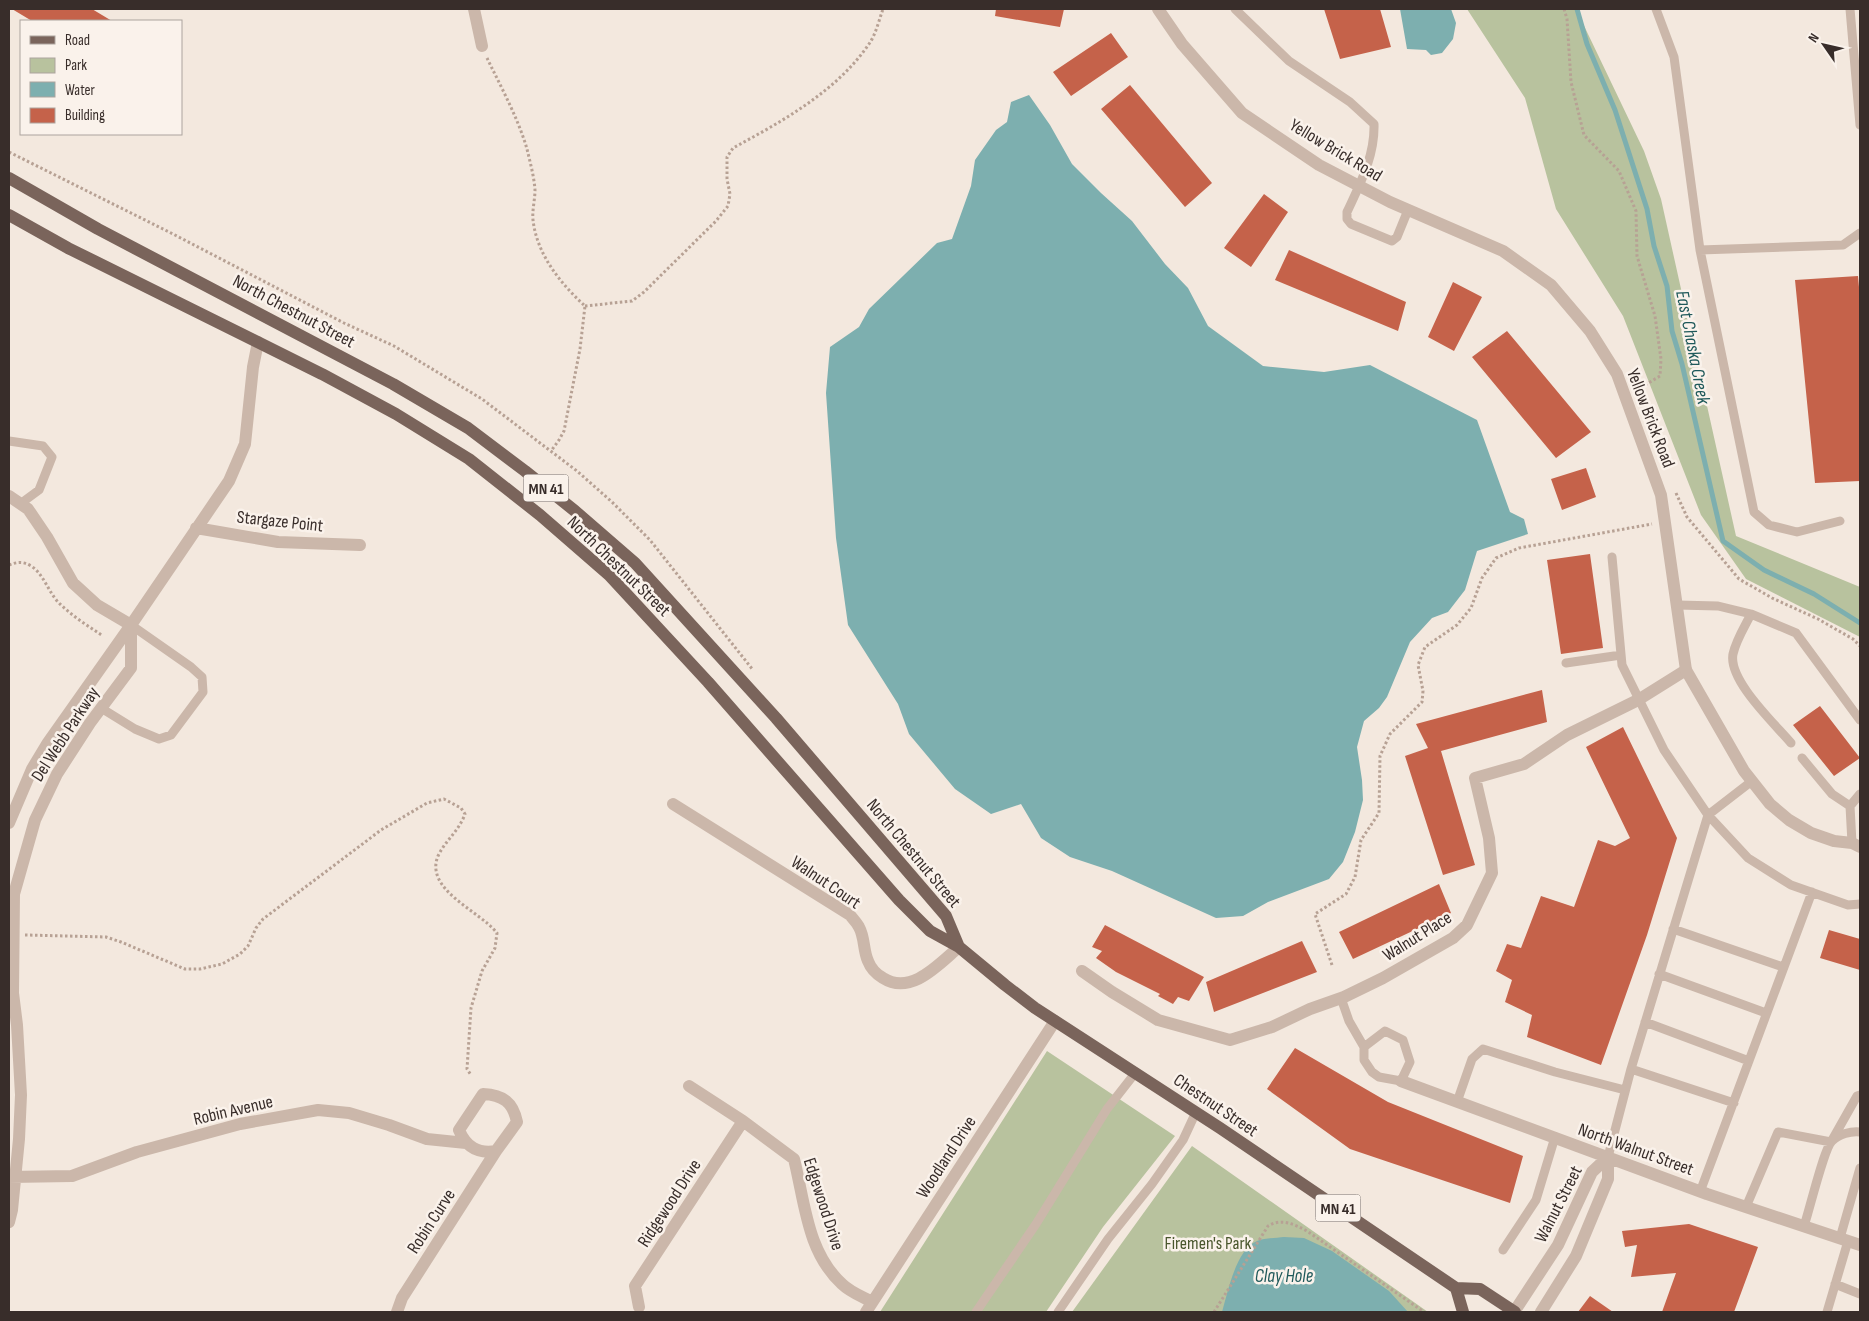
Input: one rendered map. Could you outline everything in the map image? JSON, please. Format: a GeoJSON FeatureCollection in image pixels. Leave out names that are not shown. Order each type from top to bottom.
{"type":"FeatureCollection","features":[{"type":"Feature","properties":{"kind":"main road","name":"North Chestnut Street"},"geometry":{"type":"LineString","coordinates":[[9,178],[98,229],[393,384],[468,428],[575,510],[635,563],[776,718],[946,916],[960,947]]}},
{"type":"Feature","properties":{"kind":"main road","name":"North Chestnut Street"},"geometry":{"type":"LineString","coordinates":[[9,215],[68,248],[258,342],[396,414],[469,459],[540,515],[609,575],[708,682],[899,900],[930,931],[960,947]]}},
{"type":"Feature","properties":{"kind":"main road","name":"Chestnut Street"},"geometry":{"type":"LineString","coordinates":[[960,947],[1005,985],[1055,1021],[1136,1072],[1456,1288]]}},
{"type":"Feature","properties":{"kind":"main road"},"geometry":{"type":"LineString","coordinates":[[1464,1312],[1456,1288],[1480,1289],[1514,1312]]}},
{"type":"Feature","properties":{"kind":"street"},"geometry":{"type":"LineString","coordinates":[[474,9],[482,46]]}},
{"type":"Feature","properties":{"kind":"street","name":"Yellow Brick Road"},"geometry":{"type":"LineString","coordinates":[[1158,9],[1182,44],[1242,113],[1319,165],[1408,210],[1503,250],[1552,285],[1590,331],[1618,374],[1661,495],[1686,670],[1722,734],[1752,781],[1770,804],[1789,820],[1811,832],[1826,838],[1858,844]]}},
{"type":"Feature","properties":{"kind":"street","name":"Del Webb Parkway"},"geometry":{"type":"LineString","coordinates":[[9,822],[32,769],[47,744],[229,481],[245,444],[252,367],[258,342]]}},
{"type":"Feature","properties":{"kind":"street"},"geometry":{"type":"LineString","coordinates":[[9,496],[28,510],[47,537],[73,583],[97,605],[131,625]]}},
{"type":"Feature","properties":{"kind":"street","name":"Stargaze Point"},"geometry":{"type":"LineString","coordinates":[[196,528],[278,542],[360,545]]}},
{"type":"Feature","properties":{"kind":"street","name":"Del Webb Parkway"},"geometry":{"type":"LineString","coordinates":[[9,1222],[12,1210],[12,1177],[21,1095],[18,1025],[13,994],[14,894],[36,820],[57,774],[101,708],[131,668],[131,625]]}},
{"type":"Feature","properties":{"kind":"street","name":"Walnut Place"},"geometry":{"type":"LineString","coordinates":[[1082,971],[1158,1020],[1230,1040],[1272,1027],[1383,978],[1453,938],[1467,925],[1492,873],[1489,838],[1475,778],[1524,764],[1567,735],[1638,700],[1686,670]]}},
{"type":"Feature","properties":{"kind":"street","name":"Walnut Court"},"geometry":{"type":"LineString","coordinates":[[672,804],[850,915],[859,927],[864,940],[864,952],[869,964],[875,973],[885,980],[903,984],[913,982],[960,947]]}},
{"type":"Feature","properties":{"kind":"street","name":"Woodland Drive"},"geometry":{"type":"LineString","coordinates":[[869,1307],[1055,1021]]}},
{"type":"Feature","properties":{"kind":"street","name":"North Walnut Street"},"geometry":{"type":"LineString","coordinates":[[1401,1081],[1700,1192],[1849,1241]]}},
{"type":"Feature","properties":{"kind":"street","name":"Edgewood Drive"},"geometry":{"type":"LineString","coordinates":[[689,1086],[744,1121],[794,1159],[805,1211],[820,1256],[843,1285],[869,1307]]}},
{"type":"Feature","properties":{"kind":"street","name":"Robin Curve"},"geometry":{"type":"LineString","coordinates":[[397,1312],[402,1298],[496,1151],[517,1122],[515,1112],[510,1104],[494,1094],[483,1094],[459,1130],[466,1143]]}},
{"type":"Feature","properties":{"kind":"street","name":"Robin Avenue"},"geometry":{"type":"LineString","coordinates":[[12,1177],[72,1176],[137,1152],[240,1124],[318,1110],[349,1113],[390,1125],[427,1139],[466,1143]]}},
{"type":"Feature","properties":{"kind":"street","name":"Ridgewood Drive"},"geometry":{"type":"LineString","coordinates":[[639,1307],[635,1286],[744,1121]]}},
{"type":"Feature","properties":{"kind":"street"},"geometry":{"type":"LineString","coordinates":[[466,1143],[478,1151],[496,1151]]}},
{"type":"Feature","properties":{"kind":"street","name":"Walnut Street"},"geometry":{"type":"LineString","coordinates":[[1514,1312],[1558,1245],[1592,1172],[1608,1157]]}},
{"type":"Feature","properties":{"kind":"street","name":"Walnut Street"},"geometry":{"type":"LineString","coordinates":[[1541,1312],[1576,1256],[1608,1179],[1608,1157]]}},
{"type":"Feature","properties":{"kind":"lane"},"geometry":{"type":"LineString","coordinates":[[1235,9],[1289,62],[1350,102],[1374,124],[1375,140],[1369,162],[1348,212],[1347,219],[1351,224],[1392,241],[1397,237],[1408,210]]}},
{"type":"Feature","properties":{"kind":"lane"},"geometry":{"type":"LineString","coordinates":[[1656,9],[1674,56],[1700,250],[1754,512],[1769,525],[1797,532],[1840,521]]}},
{"type":"Feature","properties":{"kind":"lane"},"geometry":{"type":"LineString","coordinates":[[1850,9],[1860,125]]}},
{"type":"Feature","properties":{"kind":"lane"},"geometry":{"type":"LineString","coordinates":[[1700,250],[1843,244],[1860,233]]}},
{"type":"Feature","properties":{"kind":"lane"},"geometry":{"type":"LineString","coordinates":[[9,441],[44,446],[52,457],[39,490],[20,504]]}},
{"type":"Feature","properties":{"kind":"lane"},"geometry":{"type":"LineString","coordinates":[[1612,557],[1622,665],[1664,750],[1708,815],[1748,858],[1791,885],[1848,905],[1860,904]]}},
{"type":"Feature","properties":{"kind":"lane"},"geometry":{"type":"LineString","coordinates":[[1677,605],[1718,606],[1750,614],[1796,633],[1860,720]]}},
{"type":"Feature","properties":{"kind":"lane"},"geometry":{"type":"LineString","coordinates":[[1750,614],[1733,653],[1733,666],[1741,684],[1791,743]]}},
{"type":"Feature","properties":{"kind":"lane"},"geometry":{"type":"LineString","coordinates":[[101,708],[135,729],[159,740],[171,735],[203,692],[202,677],[191,667],[131,625]]}},
{"type":"Feature","properties":{"kind":"lane"},"geometry":{"type":"LineString","coordinates":[[1566,663],[1621,655]]}},
{"type":"Feature","properties":{"kind":"lane"},"geometry":{"type":"LineString","coordinates":[[1802,758],[1832,794],[1850,806],[1858,844]]}},
{"type":"Feature","properties":{"kind":"lane"},"geometry":{"type":"LineString","coordinates":[[1608,1157],[1630,1069],[1708,815],[1752,781]]}},
{"type":"Feature","properties":{"kind":"lane"},"geometry":{"type":"LineString","coordinates":[[1850,806],[1860,794]]}},
{"type":"Feature","properties":{"kind":"lane"},"geometry":{"type":"LineString","coordinates":[[1700,1192],[1812,892]]}},
{"type":"Feature","properties":{"kind":"lane"},"geometry":{"type":"LineString","coordinates":[[1673,929],[1783,967]]}},
{"type":"Feature","properties":{"kind":"lane"},"geometry":{"type":"LineString","coordinates":[[1660,974],[1766,1013]]}},
{"type":"Feature","properties":{"kind":"lane"},"geometry":{"type":"LineString","coordinates":[[1341,998],[1349,1021],[1364,1047],[1364,1060],[1372,1072],[1379,1077],[1401,1081],[1410,1062],[1403,1040],[1385,1031],[1364,1047]]}},
{"type":"Feature","properties":{"kind":"lane"},"geometry":{"type":"LineString","coordinates":[[1645,1022],[1749,1061]]}},
{"type":"Feature","properties":{"kind":"lane"},"geometry":{"type":"LineString","coordinates":[[1457,1102],[1472,1059],[1484,1049],[1555,1072],[1625,1090]]}},
{"type":"Feature","properties":{"kind":"lane"},"geometry":{"type":"LineString","coordinates":[[1630,1069],[1734,1103]]}},
{"type":"Feature","properties":{"kind":"lane"},"geometry":{"type":"LineString","coordinates":[[976,1312],[1036,1224],[1107,1109],[1136,1072]]}},
{"type":"Feature","properties":{"kind":"lane"},"geometry":{"type":"LineString","coordinates":[[1804,1226],[1822,1162],[1857,1096],[1860,1095]]}},
{"type":"Feature","properties":{"kind":"lane"},"geometry":{"type":"LineString","coordinates":[[1058,1312],[1108,1239],[1152,1184],[1183,1140],[1196,1112]]}},
{"type":"Feature","properties":{"kind":"lane"},"geometry":{"type":"LineString","coordinates":[[1746,1207],[1778,1132],[1831,1142],[1850,1131],[1860,1132]]}},
{"type":"Feature","properties":{"kind":"lane"},"geometry":{"type":"LineString","coordinates":[[1503,1250],[1536,1200],[1555,1137]]}},
{"type":"Feature","properties":{"kind":"lane"},"geometry":{"type":"LineString","coordinates":[[1827,1312],[1849,1241],[1860,1168]]}},
{"type":"Feature","properties":{"kind":"lane"},"geometry":{"type":"LineString","coordinates":[[1835,1284],[1860,1294]]}},
{"type":"Feature","properties":{"kind":"path"},"geometry":{"type":"LineString","coordinates":[[482,46],[526,146],[535,191],[533,220],[537,236],[556,276],[585,306],[632,301],[644,292],[716,221],[728,206],[730,194],[727,179],[728,157],[733,148],[821,95],[847,71],[870,43],[883,9]]}},
{"type":"Feature","properties":{"kind":"path"},"geometry":{"type":"LineString","coordinates":[[1564,9],[1567,19],[1571,82],[1584,135],[1619,171],[1636,211],[1637,256],[1655,316],[1661,359],[1660,376],[1642,387],[1663,454]]}},
{"type":"Feature","properties":{"kind":"path"},"geometry":{"type":"LineString","coordinates":[[551,451],[564,431],[580,349],[585,306]]}},
{"type":"Feature","properties":{"kind":"path"},"geometry":{"type":"LineString","coordinates":[[1675,490],[1687,517],[1739,579],[1772,598],[1825,623],[1853,639],[1860,646]]}},
{"type":"Feature","properties":{"kind":"path"},"geometry":{"type":"LineString","coordinates":[[1332,965],[1315,914],[1346,894],[1355,877],[1362,840],[1379,813],[1380,756],[1390,734],[1422,702],[1423,691],[1418,665],[1425,647],[1457,625],[1471,608],[1482,578],[1496,558],[1519,548],[1687,517]]}},
{"type":"Feature","properties":{"kind":"path"},"geometry":{"type":"LineString","coordinates":[[9,565],[20,562],[33,567],[39,572],[58,602],[78,619],[103,636]]}},
{"type":"Feature","properties":{"kind":"path"},"geometry":{"type":"LineString","coordinates":[[25,935],[106,938],[121,942],[185,969],[200,970],[222,964],[240,954],[248,946],[256,928],[263,919],[381,830],[427,803],[444,799],[461,808],[465,814],[457,830],[438,855],[435,868],[438,879],[444,888],[463,905],[489,922],[497,933],[495,948],[482,971],[471,1008],[467,1069],[471,1075]]}},
{"type":"Feature","properties":{"kind":"path"},"geometry":{"type":"LineString","coordinates":[[1214,1312],[1268,1226],[1273,1223],[1286,1222],[1307,1231],[1424,1312]]}},
{"type":"Feature","properties":{"kind":"green space"},"geometry":{"type":"Polygon","coordinates":[[[1467,9],[1576,9],[1644,151],[1661,199],[1736,536],[1860,587],[1860,637],[1746,579],[1701,515],[1623,316],[1556,209],[1525,98],[1467,9]]]}},
{"type":"Feature","properties":{"kind":"green space"},"geometry":{"type":"Polygon","coordinates":[[[1047,1051],[1175,1136],[1103,1227],[1046,1312],[880,1312],[1047,1051]]]}},
{"type":"Feature","properties":{"kind":"green space","name":"Firemen's Park"},"geometry":{"type":"Polygon","coordinates":[[[1192,1146],[1428,1312],[1072,1312],[1192,1146]]]}},
{"type":"Feature","properties":{"kind":"water"},"geometry":{"type":"Polygon","coordinates":[[[1400,9],[1451,9],[1456,23],[1453,39],[1442,53],[1431,55],[1426,50],[1407,49],[1400,9]]]}},
{"type":"Feature","properties":{"kind":"water"},"geometry":{"type":"Polygon","coordinates":[[[1029,95],[1050,125],[1072,164],[1132,221],[1165,264],[1188,288],[1208,326],[1263,366],[1324,372],[1370,365],[1477,420],[1510,512],[1524,519],[1528,534],[1477,551],[1465,590],[1448,612],[1432,618],[1410,642],[1387,697],[1379,708],[1364,721],[1357,747],[1363,800],[1355,832],[1343,862],[1329,879],[1268,902],[1243,916],[1216,918],[1112,871],[1070,857],[1041,838],[1021,804],[991,814],[955,789],[909,734],[898,704],[848,625],[836,538],[826,393],[830,347],[859,327],[869,309],[937,243],[952,239],[971,186],[975,160],[996,130],[1007,122],[1011,102],[1029,95]]]}},
{"type":"Feature","properties":{"kind":"water","name":"Clay Hole"},"geometry":{"type":"Polygon","coordinates":[[[1284,1237],[1304,1238],[1332,1251],[1389,1291],[1408,1312],[1222,1312],[1234,1272],[1244,1253],[1257,1241],[1284,1237]]]}},
{"type":"Feature","properties":{"kind":"building"},"geometry":{"type":"Polygon","coordinates":[[[12,9],[92,9],[110,20],[30,20],[12,9]]]}},
{"type":"Feature","properties":{"kind":"building"},"geometry":{"type":"Polygon","coordinates":[[[996,9],[1064,9],[1060,27],[995,16],[996,9]]]}},
{"type":"Feature","properties":{"kind":"building"},"geometry":{"type":"Polygon","coordinates":[[[1324,9],[1380,9],[1391,47],[1340,59],[1324,9]]]}},
{"type":"Feature","properties":{"kind":"building"},"geometry":{"type":"Polygon","coordinates":[[[1111,33],[1128,57],[1071,96],[1053,72],[1111,33]]]}},
{"type":"Feature","properties":{"kind":"building"},"geometry":{"type":"Polygon","coordinates":[[[1130,85],[1212,183],[1185,207],[1101,109],[1130,85]]]}},
{"type":"Feature","properties":{"kind":"building"},"geometry":{"type":"Polygon","coordinates":[[[1264,194],[1288,212],[1251,267],[1224,248],[1264,194]]]}},
{"type":"Feature","properties":{"kind":"building"},"geometry":{"type":"Polygon","coordinates":[[[1289,250],[1406,302],[1398,331],[1275,280],[1289,250]]]}},
{"type":"Feature","properties":{"kind":"building"},"geometry":{"type":"Polygon","coordinates":[[[1858,276],[1860,298],[1860,481],[1815,483],[1795,280],[1858,276]]]}},
{"type":"Feature","properties":{"kind":"building"},"geometry":{"type":"Polygon","coordinates":[[[1453,282],[1482,297],[1454,351],[1428,337],[1453,282]]]}},
{"type":"Feature","properties":{"kind":"building"},"geometry":{"type":"Polygon","coordinates":[[[1507,331],[1591,432],[1556,458],[1472,357],[1507,331]]]}},
{"type":"Feature","properties":{"kind":"building"},"geometry":{"type":"Polygon","coordinates":[[[1586,468],[1596,497],[1562,510],[1551,479],[1586,468]]]}},
{"type":"Feature","properties":{"kind":"building"},"geometry":{"type":"Polygon","coordinates":[[[1590,554],[1603,648],[1561,654],[1547,560],[1590,554]]]}},
{"type":"Feature","properties":{"kind":"building"},"geometry":{"type":"Polygon","coordinates":[[[1542,690],[1547,722],[1441,751],[1475,865],[1443,875],[1405,756],[1428,748],[1416,724],[1542,690]]]}},
{"type":"Feature","properties":{"kind":"building"},"geometry":{"type":"Polygon","coordinates":[[[1820,706],[1860,758],[1834,776],[1793,725],[1820,706]]]}},
{"type":"Feature","properties":{"kind":"building"},"geometry":{"type":"Polygon","coordinates":[[[1623,727],[1677,838],[1647,935],[1601,1065],[1527,1037],[1532,1015],[1505,1002],[1512,980],[1496,971],[1507,944],[1521,948],[1541,896],[1574,907],[1598,840],[1615,846],[1630,838],[1586,747],[1623,727]]]}},
{"type":"Feature","properties":{"kind":"building"},"geometry":{"type":"Polygon","coordinates":[[[1439,884],[1451,913],[1353,959],[1339,932],[1439,884]]]}},
{"type":"Feature","properties":{"kind":"building"},"geometry":{"type":"Polygon","coordinates":[[[1105,925],[1204,977],[1189,1001],[1178,997],[1173,1004],[1158,996],[1160,994],[1116,972],[1096,958],[1102,951],[1092,947],[1105,925]]]}},
{"type":"Feature","properties":{"kind":"building"},"geometry":{"type":"Polygon","coordinates":[[[1829,930],[1860,939],[1860,970],[1820,958],[1829,930]]]}},
{"type":"Feature","properties":{"kind":"building"},"geometry":{"type":"Polygon","coordinates":[[[1302,941],[1317,972],[1214,1012],[1206,982],[1302,941]]]}},
{"type":"Feature","properties":{"kind":"building"},"geometry":{"type":"Polygon","coordinates":[[[1295,1048],[1388,1102],[1523,1156],[1510,1203],[1350,1149],[1267,1089],[1295,1048]]]}},
{"type":"Feature","properties":{"kind":"building"},"geometry":{"type":"Polygon","coordinates":[[[1689,1224],[1758,1247],[1734,1312],[1662,1312],[1676,1273],[1631,1277],[1637,1245],[1625,1247],[1622,1231],[1689,1224]]]}},
{"type":"Feature","properties":{"kind":"building"},"geometry":{"type":"Polygon","coordinates":[[[1590,1296],[1613,1312],[1578,1312],[1590,1296]]]}},
{"type":"Feature","properties":{"kind":"waterway","name":"East Chaska Creek"},"geometry":{"type":"LineString","coordinates":[[1577,9],[1587,44],[1615,110],[1647,209],[1654,246],[1667,286],[1672,331],[1682,364],[1723,541],[1764,570],[1814,594],[1860,623]]}}]}
